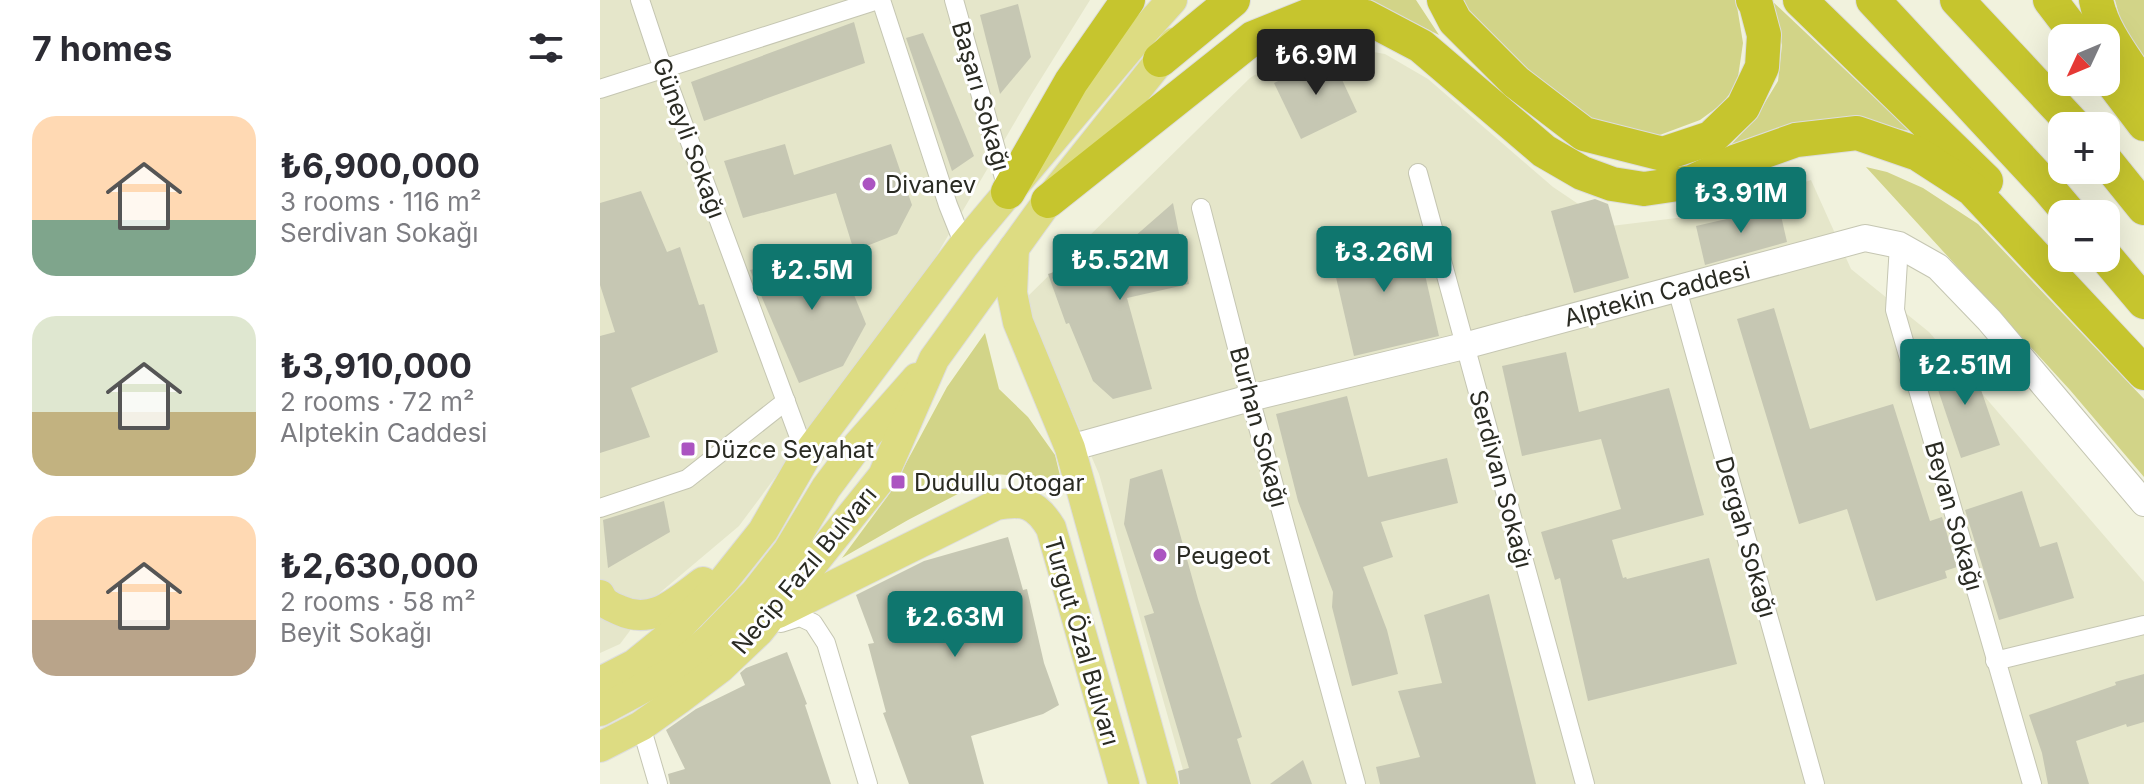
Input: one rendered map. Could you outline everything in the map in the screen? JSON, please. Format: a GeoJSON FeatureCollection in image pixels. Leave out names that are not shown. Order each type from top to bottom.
{"type":"FeatureCollection","features":[{"type":"Feature","properties":{"kind":"highway"},"geometry":{"type":"LineString","coordinates":[[1008,192],[1122,0]]}},
{"type":"Feature","properties":{"kind":"highway"},"geometry":{"type":"LineString","coordinates":[[1071,82],[1128,0]]}},
{"type":"Feature","properties":{"kind":"highway"},"geometry":{"type":"LineString","coordinates":[[1160,60],[1233,0]]}},
{"type":"Feature","properties":{"kind":"highway"},"geometry":{"type":"LineString","coordinates":[[1444,0],[1455,21],[1516,82],[1584,134],[1663,154],[1711,138],[1743,107],[1762,67],[1764,35],[1753,0]]}},
{"type":"Feature","properties":{"kind":"highway"},"geometry":{"type":"LineString","coordinates":[[1800,0],[1976,170],[2144,350]]}},
{"type":"Feature","properties":{"kind":"highway"},"geometry":{"type":"LineString","coordinates":[[1873,0],[2058,200]]}},
{"type":"Feature","properties":{"kind":"highway"},"geometry":{"type":"LineString","coordinates":[[1957,0],[2062,112]]}},
{"type":"Feature","properties":{"kind":"highway"},"geometry":{"type":"LineString","coordinates":[[2050,0],[2068,24]]}},
{"type":"Feature","properties":{"kind":"highway"},"geometry":{"type":"LineString","coordinates":[[2096,0],[2098,11],[2114,41],[2144,88]]}},
{"type":"Feature","properties":{"kind":"highway"},"geometry":{"type":"LineString","coordinates":[[1048,201],[1253,38],[1315,13],[1366,17],[1421,46],[1544,151],[1582,173],[1612,184],[1644,189],[1692,182],[1737,161],[1796,140],[1857,133],[1918,154],[1972,189],[2144,373]]}},
{"type":"Feature","properties":{"kind":"highway"},"geometry":{"type":"LineString","coordinates":[[2120,92],[2144,124]]}},
{"type":"Feature","properties":{"kind":"highway"},"geometry":{"type":"LineString","coordinates":[[2120,178],[2144,208]]}},
{"type":"Feature","properties":{"kind":"highway"},"geometry":{"type":"LineString","coordinates":[[2119,272],[2144,302]]}},
{"type":"Feature","properties":{"kind":"main road"},"geometry":{"type":"LineString","coordinates":[[600,682],[635,664],[672,634],[724,580],[763,531],[806,456],[964,245],[1172,0]]}},
{"type":"Feature","properties":{"kind":"main road","name":"Necip Fazıl Bulvarı"},"geometry":{"type":"LineString","coordinates":[[600,747],[641,726],[720,668],[764,624],[883,476],[934,359],[1048,201],[1212,0]]}},
{"type":"Feature","properties":{"kind":"main road","name":"Alptekin Caddesi"},"geometry":{"type":"LineString","coordinates":[[1070,448],[1865,238],[1899,245],[1938,267],[1979,309],[2144,503]]}},
{"type":"Feature","properties":{"kind":"main road","name":"Turgut Özal Bulvarı"},"geometry":{"type":"LineString","coordinates":[[1014,248],[1012,293],[1018,322],[1070,448],[1163,784]]}},
{"type":"Feature","properties":{"kind":"main road"},"geometry":{"type":"LineString","coordinates":[[600,711],[669,674],[712,637],[755,593],[788,551],[826,488],[858,445],[934,359]]}},
{"type":"Feature","properties":{"kind":"main road","name":"Turgut Özal Bulvarı"},"geometry":{"type":"LineString","coordinates":[[764,624],[996,505],[1023,503],[1034,507],[1051,528],[1124,784]]}},
{"type":"Feature","properties":{"kind":"main road"},"geometry":{"type":"LineString","coordinates":[[600,595],[604,603],[632,616],[660,613],[703,582],[763,531]]}},
{"type":"Feature","properties":{"kind":"street","name":"Güneyli Sokağı"},"geometry":{"type":"LineString","coordinates":[[640,0],[806,456]]}},
{"type":"Feature","properties":{"kind":"street"},"geometry":{"type":"LineString","coordinates":[[600,89],[880,0],[964,245]]}},
{"type":"Feature","properties":{"kind":"street","name":"Başarı Sokağı"},"geometry":{"type":"LineString","coordinates":[[954,0],[1008,192]]}},
{"type":"Feature","properties":{"kind":"street","name":"Serdivan Sokağı"},"geometry":{"type":"LineString","coordinates":[[1418,173],[1585,784]]}},
{"type":"Feature","properties":{"kind":"street","name":"Burhan Sokağı"},"geometry":{"type":"LineString","coordinates":[[1201,208],[1356,784]]}},
{"type":"Feature","properties":{"kind":"street","name":"Beyan Sokağı"},"geometry":{"type":"LineString","coordinates":[[1899,245],[1895,310],[2032,784]]}},
{"type":"Feature","properties":{"kind":"street","name":"Dergah Sokağı"},"geometry":{"type":"LineString","coordinates":[[1677,289],[1815,784]]}},
{"type":"Feature","properties":{"kind":"street"},"geometry":{"type":"LineString","coordinates":[[600,508],[687,479],[786,401]]}},
{"type":"Feature","properties":{"kind":"street"},"geometry":{"type":"LineString","coordinates":[[764,624],[800,617],[813,623],[826,643],[868,784]]}},
{"type":"Feature","properties":{"kind":"street"},"geometry":{"type":"LineString","coordinates":[[1995,661],[2144,625]]}},
{"type":"Feature","properties":{"kind":"street"},"geometry":{"type":"LineString","coordinates":[[641,726],[658,784]]}},
{"type":"Feature","properties":{"kind":"shaded area"},"geometry":{"type":"Polygon","coordinates":[[[600,0],[1090,0],[922,280],[739,526],[656,596],[620,644],[600,653],[600,0]]]}},
{"type":"Feature","properties":{"kind":"shaded area"},"geometry":{"type":"Polygon","coordinates":[[[1345,47],[1385,54],[1428,79],[1553,187],[1611,226],[1685,217],[1811,180],[1851,269],[1929,332],[2144,582],[2144,784],[1187,784],[1099,474],[1024,300],[1250,78],[1298,48],[1345,47]]]}},
{"type":"Feature","properties":{"kind":"green space"},"geometry":{"type":"Polygon","coordinates":[[[1360,0],[1416,0],[1439,35],[1394,13],[1360,0]]]}},
{"type":"Feature","properties":{"kind":"green space"},"geometry":{"type":"Polygon","coordinates":[[[1460,0],[1736,0],[1743,43],[1737,84],[1722,104],[1700,120],[1649,139],[1591,119],[1528,70],[1469,16],[1460,0]]]}},
{"type":"Feature","properties":{"kind":"green space"},"geometry":{"type":"Polygon","coordinates":[[[1769,0],[1910,131],[1846,120],[1774,130],[1727,149],[1755,119],[1778,81],[1782,45],[1769,0]]]}},
{"type":"Feature","properties":{"kind":"green space"},"geometry":{"type":"Polygon","coordinates":[[[2115,0],[2144,0],[2144,66],[2126,40],[2115,0]]]}},
{"type":"Feature","properties":{"kind":"green space"},"geometry":{"type":"Polygon","coordinates":[[[1866,167],[1887,172],[1923,188],[1978,224],[2144,399],[2144,477],[2070,390],[1866,167]]]}},
{"type":"Feature","properties":{"kind":"green space"},"geometry":{"type":"Polygon","coordinates":[[[985,333],[999,389],[1028,417],[1055,455],[1061,480],[996,474],[842,558],[890,493],[947,387],[985,333]]]}},
{"type":"Feature","properties":{"kind":"building"},"geometry":{"type":"Polygon","coordinates":[[[1018,4],[1031,57],[1000,94],[980,15],[1018,4]]]}},
{"type":"Feature","properties":{"kind":"building"},"geometry":{"type":"Polygon","coordinates":[[[854,22],[865,63],[704,121],[691,82],[854,22]]]}},
{"type":"Feature","properties":{"kind":"building"},"geometry":{"type":"Polygon","coordinates":[[[923,33],[974,156],[952,171],[906,38],[923,33]]]}},
{"type":"Feature","properties":{"kind":"building"},"geometry":{"type":"Polygon","coordinates":[[[1331,56],[1357,112],[1301,139],[1274,83],[1331,56]]]}},
{"type":"Feature","properties":{"kind":"building"},"geometry":{"type":"Polygon","coordinates":[[[785,144],[794,175],[891,144],[912,205],[897,234],[854,251],[836,193],[743,218],[724,161],[785,144]]]}},
{"type":"Feature","properties":{"kind":"building"},"geometry":{"type":"Polygon","coordinates":[[[641,191],[667,252],[680,247],[699,305],[704,304],[718,352],[631,388],[650,437],[600,453],[600,336],[615,332],[600,285],[600,203],[641,191]]]}},
{"type":"Feature","properties":{"kind":"building"},"geometry":{"type":"Polygon","coordinates":[[[1595,199],[1608,204],[1629,278],[1574,293],[1551,211],[1595,199]]]}},
{"type":"Feature","properties":{"kind":"building"},"geometry":{"type":"Polygon","coordinates":[[[1173,203],[1189,284],[1127,298],[1152,389],[1113,399],[1093,381],[1069,323],[1066,324],[1048,274],[1118,251],[1173,203]]]}},
{"type":"Feature","properties":{"kind":"building"},"geometry":{"type":"Polygon","coordinates":[[[1779,207],[1787,242],[1705,265],[1696,226],[1779,207]]]}},
{"type":"Feature","properties":{"kind":"building"},"geometry":{"type":"Polygon","coordinates":[[[1415,231],[1439,336],[1354,356],[1330,251],[1415,231]]]}},
{"type":"Feature","properties":{"kind":"building"},"geometry":{"type":"Polygon","coordinates":[[[836,251],[866,324],[843,366],[799,383],[750,270],[836,251]]]}},
{"type":"Feature","properties":{"kind":"building"},"geometry":{"type":"Polygon","coordinates":[[[1774,308],[1810,429],[1893,404],[1930,521],[1942,517],[1957,567],[1945,571],[1947,578],[1876,601],[1847,509],[1799,524],[1737,319],[1774,308]]]}},
{"type":"Feature","properties":{"kind":"building"},"geometry":{"type":"Polygon","coordinates":[[[1566,352],[1579,412],[1669,388],[1704,515],[1612,540],[1623,578],[1627,579],[1709,558],[1737,664],[1588,701],[1560,578],[1555,580],[1541,532],[1621,509],[1601,439],[1522,456],[1502,366],[1566,352]]]}},
{"type":"Feature","properties":{"kind":"building"},"geometry":{"type":"Polygon","coordinates":[[[1969,355],[2000,445],[1961,458],[1931,369],[1969,355]]]}},
{"type":"Feature","properties":{"kind":"building"},"geometry":{"type":"Polygon","coordinates":[[[1347,396],[1368,477],[1447,458],[1458,503],[1381,522],[1393,557],[1363,567],[1387,630],[1398,674],[1352,686],[1332,607],[1333,592],[1298,501],[1276,414],[1347,396]]]}},
{"type":"Feature","properties":{"kind":"building"},"geometry":{"type":"Polygon","coordinates":[[[1162,469],[1198,599],[1242,737],[1237,739],[1251,784],[1180,784],[1178,771],[1189,768],[1144,616],[1154,613],[1124,524],[1130,479],[1162,469]]]}},
{"type":"Feature","properties":{"kind":"building"},"geometry":{"type":"Polygon","coordinates":[[[2022,491],[2040,547],[2057,542],[2074,598],[1999,620],[1965,510],[2022,491]]]}},
{"type":"Feature","properties":{"kind":"building"},"geometry":{"type":"Polygon","coordinates":[[[664,501],[670,532],[608,568],[603,520],[664,501]]]}},
{"type":"Feature","properties":{"kind":"building"},"geometry":{"type":"Polygon","coordinates":[[[1008,537],[1023,590],[1027,589],[1044,663],[1059,705],[1043,714],[971,736],[984,784],[909,784],[883,713],[886,712],[868,644],[874,643],[856,595],[924,561],[1008,537]]]}},
{"type":"Feature","properties":{"kind":"building"},"geometry":{"type":"Polygon","coordinates":[[[1489,594],[1536,784],[1380,784],[1376,767],[1420,757],[1398,691],[1442,683],[1424,615],[1489,594]]]}},
{"type":"Feature","properties":{"kind":"building"},"geometry":{"type":"Polygon","coordinates":[[[787,652],[807,704],[831,784],[670,784],[668,774],[685,769],[666,730],[696,709],[745,685],[740,673],[746,668],[787,652]]]}},
{"type":"Feature","properties":{"kind":"building"},"geometry":{"type":"Polygon","coordinates":[[[2144,674],[2144,722],[2127,727],[2126,724],[2076,741],[2089,784],[2048,784],[2042,753],[2029,715],[2144,674]]]}},
{"type":"Feature","properties":{"kind":"building"},"geometry":{"type":"Polygon","coordinates":[[[1303,760],[1312,784],[1270,784],[1303,760]]]}},
{"type":"Feature","properties":{"kind":"place","name":"Divanev"},"geometry":{"type":"Point","coordinates":[869,184]}},
{"type":"Feature","properties":{"kind":"place","name":"Düzce Seyahat"},"geometry":{"type":"Point","coordinates":[688,449]}},
{"type":"Feature","properties":{"kind":"place","name":"Dudullu Otogar"},"geometry":{"type":"Point","coordinates":[898,482]}},
{"type":"Feature","properties":{"kind":"place","name":"Peugeot"},"geometry":{"type":"Point","coordinates":[1160,555]}}]}
